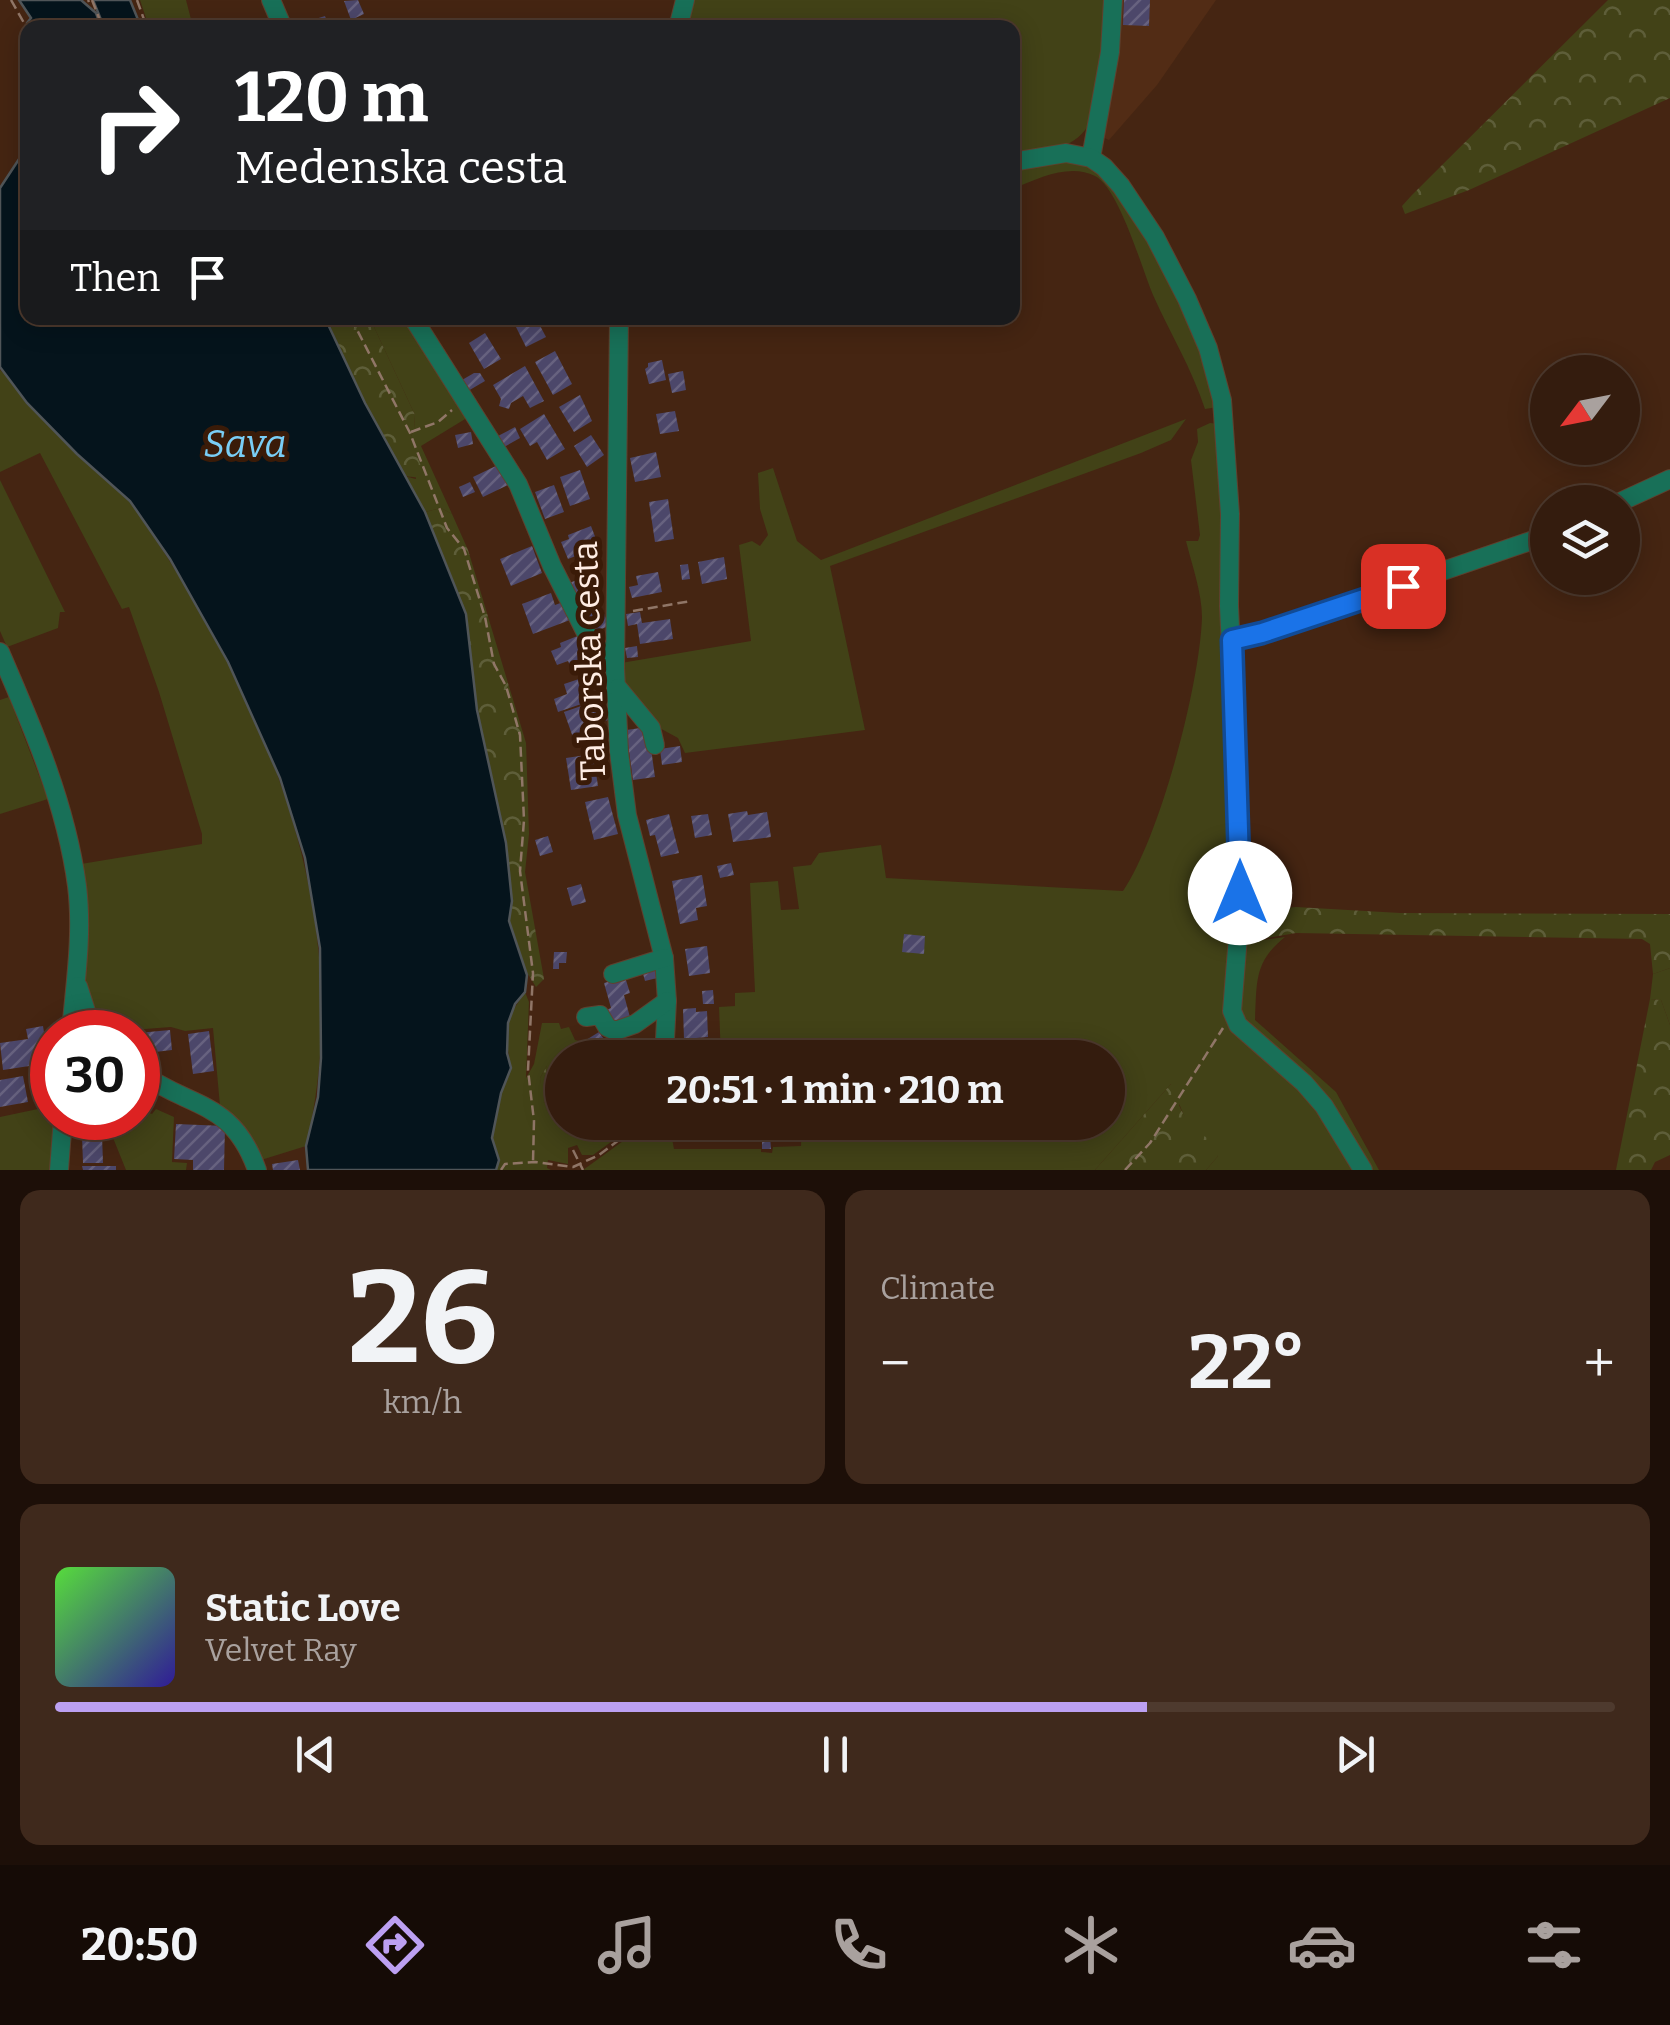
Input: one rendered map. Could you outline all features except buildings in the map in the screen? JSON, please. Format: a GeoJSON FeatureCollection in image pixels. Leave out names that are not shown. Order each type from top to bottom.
{"type":"FeatureCollection","features":[{"type":"Feature","properties":{"kind":"street"},"geometry":{"type":"LineString","coordinates":[[1091,158],[1110,52],[1114,0]]}},
{"type":"Feature","properties":{"kind":"street"},"geometry":{"type":"LineString","coordinates":[[1020,160],[1054,154],[1091,158],[1121,186],[1155,238],[1200,326],[1215,370],[1226,433],[1240,847],[1234,1016],[1238,1025],[1304,1083],[1324,1106],[1362,1170]]}},
{"type":"Feature","properties":{"kind":"street"},"geometry":{"type":"LineString","coordinates":[[417,325],[518,484],[552,566],[586,633],[616,668]]}},
{"type":"Feature","properties":{"kind":"street","name":"Taborska cesta"},"geometry":{"type":"LineString","coordinates":[[620,325],[616,668],[619,752],[627,815],[664,958],[668,1001],[665,1040]]}},
{"type":"Feature","properties":{"kind":"street"},"geometry":{"type":"LineString","coordinates":[[1640,493],[1670,479]]}},
{"type":"Feature","properties":{"kind":"street"},"geometry":{"type":"LineString","coordinates":[[1232,640],[1530,541]]}},
{"type":"Feature","properties":{"kind":"street"},"geometry":{"type":"LineString","coordinates":[[0,652],[40,748],[62,815],[77,887],[79,930],[73,1010]]}},
{"type":"Feature","properties":{"kind":"street"},"geometry":{"type":"LineString","coordinates":[[618,688],[642,714],[654,745]]}},
{"type":"Feature","properties":{"kind":"street"},"geometry":{"type":"LineString","coordinates":[[613,974],[664,958]]}},
{"type":"Feature","properties":{"kind":"street"},"geometry":{"type":"LineString","coordinates":[[76,981],[86,1010]]}},
{"type":"Feature","properties":{"kind":"street"},"geometry":{"type":"LineString","coordinates":[[586,1018],[600,1015],[607,1027],[615,1031],[635,1024],[668,1001]]}},
{"type":"Feature","properties":{"kind":"street"},"geometry":{"type":"LineString","coordinates":[[160,1083],[231,1122],[257,1170]]}},
{"type":"Feature","properties":{"kind":"street"},"geometry":{"type":"LineString","coordinates":[[59,1170],[61,1140]]}},
{"type":"Feature","properties":{"kind":"path"},"geometry":{"type":"LineString","coordinates":[[355,325],[410,432],[446,528],[464,549],[485,618],[490,651],[506,686],[523,750],[520,871],[533,973],[528,1070],[534,1121],[533,1162]]}},
{"type":"Feature","properties":{"kind":"path"},"geometry":{"type":"LineString","coordinates":[[410,432],[438,422],[467,404]]}},
{"type":"Feature","properties":{"kind":"path"},"geometry":{"type":"LineString","coordinates":[[617,614],[691,601]]}},
{"type":"Feature","properties":{"kind":"path"},"geometry":{"type":"LineString","coordinates":[[1125,1170],[1150,1142],[1234,1016]]}},
{"type":"Feature","properties":{"kind":"path"},"geometry":{"type":"LineString","coordinates":[[501,1170],[505,1164],[533,1162],[581,1168],[620,1140]]}},
{"type":"Feature","properties":{"kind":"path"},"geometry":{"type":"LineString","coordinates":[[573,1150],[581,1168]]}},
{"type":"Feature","properties":{"kind":"shaded area"},"geometry":{"type":"Polygon","coordinates":[[[1117,0],[1216,0],[1157,85],[1109,140],[1100,136],[1117,0]]]}},
{"type":"Feature","properties":{"kind":"green space"},"geometry":{"type":"Polygon","coordinates":[[[140,0],[186,0],[191,20],[147,20],[140,0]]]}},
{"type":"Feature","properties":{"kind":"green space"},"geometry":{"type":"Polygon","coordinates":[[[691,0],[1110,0],[1092,119],[1068,144],[1020,155],[1020,20],[686,20],[691,0]]]}},
{"type":"Feature","properties":{"kind":"green space"},"geometry":{"type":"Polygon","coordinates":[[[1608,0],[1670,0],[1670,98],[1469,190],[1405,214],[1402,206],[1412,195],[1608,0]]]}},
{"type":"Feature","properties":{"kind":"green space"},"geometry":{"type":"Polygon","coordinates":[[[1072,159],[1099,169],[1131,207],[1203,344],[1218,407],[1205,409],[1153,295],[1121,212],[1104,183],[1095,176],[1075,171],[1020,186],[1020,168],[1072,159]]]}},
{"type":"Feature","properties":{"kind":"green space"},"geometry":{"type":"Polygon","coordinates":[[[329,325],[374,327],[415,415],[410,439],[424,474],[422,478],[404,476],[329,325]]]}},
{"type":"Feature","properties":{"kind":"green space"},"geometry":{"type":"Polygon","coordinates":[[[411,325],[470,416],[421,446],[452,514],[441,508],[425,512],[404,476],[416,479],[410,439],[415,415],[374,327],[411,325]]]}},
{"type":"Feature","properties":{"kind":"green space"},"geometry":{"type":"Polygon","coordinates":[[[0,370],[55,432],[132,505],[222,651],[259,729],[289,809],[310,891],[320,975],[320,1060],[306,1146],[261,1160],[248,1133],[220,1106],[213,1028],[185,1031],[160,1028],[160,1010],[96,1010],[85,984],[81,864],[202,844],[202,834],[129,607],[122,609],[40,453],[0,472],[0,370]]]}},
{"type":"Feature","properties":{"kind":"green space"},"geometry":{"type":"Polygon","coordinates":[[[1186,419],[1171,440],[1141,453],[830,566],[865,730],[685,753],[678,738],[656,726],[625,688],[621,663],[751,641],[739,545],[752,541],[760,546],[768,535],[760,509],[758,473],[773,468],[797,541],[821,560],[1186,419]]]}},
{"type":"Feature","properties":{"kind":"green space"},"geometry":{"type":"Polygon","coordinates":[[[1219,424],[1235,846],[1228,1015],[1302,1090],[1359,1170],[1206,1170],[1218,1156],[1187,1123],[1171,1084],[1125,1136],[1125,1040],[720,1040],[719,1007],[735,1006],[735,993],[755,992],[750,883],[778,881],[781,910],[799,909],[793,867],[811,865],[819,853],[881,845],[886,878],[1123,891],[1151,835],[1164,798],[1186,719],[1200,646],[1199,589],[1186,541],[1198,541],[1200,535],[1191,460],[1198,442],[1197,429],[1219,424]]]}},
{"type":"Feature","properties":{"kind":"green space"},"geometry":{"type":"Polygon","coordinates":[[[0,480],[65,612],[60,612],[58,628],[7,647],[0,631],[0,480]]]}},
{"type":"Feature","properties":{"kind":"green space"},"geometry":{"type":"Polygon","coordinates":[[[441,508],[452,514],[468,550],[526,743],[529,834],[525,872],[544,979],[536,987],[520,961],[509,921],[512,901],[506,843],[477,710],[466,614],[425,512],[441,508]]]}},
{"type":"Feature","properties":{"kind":"green space"},"geometry":{"type":"Polygon","coordinates":[[[9,697],[48,799],[0,814],[0,700],[9,697]]]}},
{"type":"Feature","properties":{"kind":"green space"},"geometry":{"type":"Polygon","coordinates":[[[1296,907],[1400,913],[1670,914],[1670,968],[1653,974],[1650,944],[1642,939],[1296,933],[1245,942],[1247,920],[1268,910],[1296,907]]]}},
{"type":"Feature","properties":{"kind":"green space"},"geometry":{"type":"Polygon","coordinates":[[[1285,937],[1262,964],[1255,1020],[1336,1092],[1379,1170],[1371,1170],[1243,1021],[1238,1010],[1245,942],[1285,937]]]}},
{"type":"Feature","properties":{"kind":"green space"},"geometry":{"type":"Polygon","coordinates":[[[1670,968],[1670,1025],[1661,1000],[1650,999],[1653,974],[1670,968]]]}},
{"type":"Feature","properties":{"kind":"green space"},"geometry":{"type":"Polygon","coordinates":[[[525,992],[529,1002],[526,1078],[534,1064],[542,1023],[559,1023],[561,1029],[569,1027],[575,1040],[545,1040],[545,1069],[540,1078],[545,1102],[545,1140],[614,1140],[593,1155],[582,1155],[577,1145],[568,1148],[568,1164],[548,1160],[547,1168],[551,1170],[496,1170],[492,1138],[501,1093],[511,1068],[506,1038],[510,1015],[525,992]]]}},
{"type":"Feature","properties":{"kind":"green space"},"geometry":{"type":"Polygon","coordinates":[[[1650,999],[1661,1000],[1670,1025],[1670,1155],[1655,1162],[1651,1170],[1616,1170],[1650,999]]]}},
{"type":"Feature","properties":{"kind":"green space"},"geometry":{"type":"Polygon","coordinates":[[[545,1069],[545,1103],[542,1101],[540,1078],[545,1069]]]}},
{"type":"Feature","properties":{"kind":"green space"},"geometry":{"type":"Polygon","coordinates":[[[1171,1084],[1189,1088],[1179,1105],[1218,1156],[1206,1170],[1095,1170],[1171,1084]]]}},
{"type":"Feature","properties":{"kind":"green space"},"geometry":{"type":"Polygon","coordinates":[[[30,1111],[30,1140],[55,1140],[53,1170],[0,1170],[0,1117],[30,1111]]]}},
{"type":"Feature","properties":{"kind":"green space"},"geometry":{"type":"Polygon","coordinates":[[[160,1111],[174,1117],[172,1162],[187,1163],[186,1170],[126,1170],[114,1140],[160,1140],[160,1111]]]}},
{"type":"Feature","properties":{"kind":"green space"},"geometry":{"type":"Polygon","coordinates":[[[624,1140],[672,1140],[674,1149],[761,1149],[772,1153],[773,1147],[801,1146],[801,1140],[1122,1140],[1095,1170],[583,1170],[624,1140]]]}},
{"type":"Feature","properties":{"kind":"water"},"geometry":{"type":"Polygon","coordinates":[[[19,0],[81,0],[98,20],[29,20],[19,0]]]}},
{"type":"Feature","properties":{"kind":"water"},"geometry":{"type":"Polygon","coordinates":[[[93,0],[130,0],[138,20],[101,20],[93,0]]]}},
{"type":"Feature","properties":{"kind":"water","name":"Sava"},"geometry":{"type":"Polygon","coordinates":[[[20,158],[20,325],[328,325],[365,403],[425,512],[466,614],[477,710],[506,843],[512,901],[509,921],[527,975],[525,992],[508,1023],[511,1068],[501,1093],[492,1138],[499,1160],[496,1170],[308,1170],[306,1146],[318,1097],[321,1058],[320,948],[305,858],[280,778],[228,662],[170,559],[130,501],[27,403],[0,367],[0,188],[20,158]]]}},
{"type":"Feature","properties":{"kind":"route"},"geometry":{"type":"LineString","coordinates":[[1240,893],[1232,640],[1403,586]]}}]}
